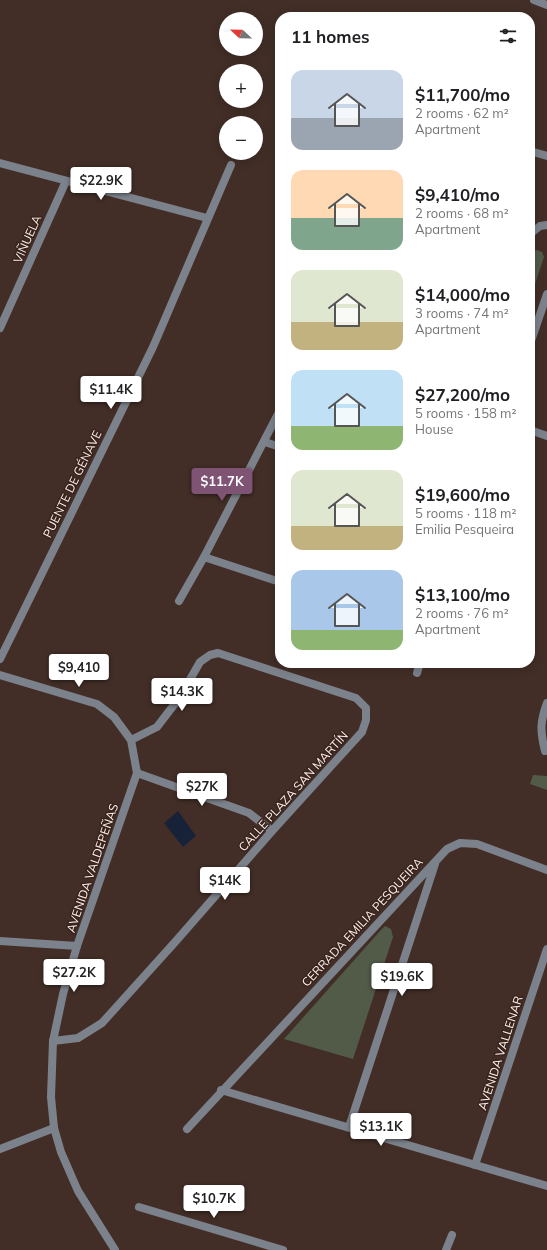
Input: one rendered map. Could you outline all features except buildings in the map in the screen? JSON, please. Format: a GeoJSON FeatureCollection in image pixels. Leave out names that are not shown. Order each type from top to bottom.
{"type":"FeatureCollection","features":[{"type":"Feature","properties":{"kind":"street"},"geometry":{"type":"LineString","coordinates":[[534,0],[547,5]]}},
{"type":"Feature","properties":{"kind":"street"},"geometry":{"type":"LineString","coordinates":[[535,152],[547,156]]}},
{"type":"Feature","properties":{"kind":"street"},"geometry":{"type":"LineString","coordinates":[[0,163],[207,218]]}},
{"type":"Feature","properties":{"kind":"street","name":"PUENTE DE GÉNAVE"},"geometry":{"type":"LineString","coordinates":[[0,659],[153,347],[231,165]]}},
{"type":"Feature","properties":{"kind":"street","name":"VIÑUELA"},"geometry":{"type":"LineString","coordinates":[[0,328],[66,181]]}},
{"type":"Feature","properties":{"kind":"street"},"geometry":{"type":"LineString","coordinates":[[535,230],[540,226],[547,225]]}},
{"type":"Feature","properties":{"kind":"street"},"geometry":{"type":"LineString","coordinates":[[535,329],[547,294]]}},
{"type":"Feature","properties":{"kind":"street"},"geometry":{"type":"LineString","coordinates":[[179,601],[204,557],[275,421]]}},
{"type":"Feature","properties":{"kind":"street"},"geometry":{"type":"LineString","coordinates":[[535,432],[547,436]]}},
{"type":"Feature","properties":{"kind":"street"},"geometry":{"type":"LineString","coordinates":[[265,442],[275,445]]}},
{"type":"Feature","properties":{"kind":"street"},"geometry":{"type":"LineString","coordinates":[[204,557],[275,580]]}},
{"type":"Feature","properties":{"kind":"street","name":"CALLE PLAZA SAN MARTÍN"},"geometry":{"type":"LineString","coordinates":[[53,1041],[78,1038],[102,1023],[362,732],[366,720],[366,708],[356,698],[218,654],[210,655],[200,662],[180,697],[157,727],[131,740]]}},
{"type":"Feature","properties":{"kind":"street"},"geometry":{"type":"LineString","coordinates":[[417,673],[418,668]]}},
{"type":"Feature","properties":{"kind":"street","name":"AVENIDA VALDEPEÑAS"},"geometry":{"type":"LineString","coordinates":[[0,675],[97,704],[114,717],[131,740],[137,773],[77,946],[63,994],[53,1041],[51,1096],[54,1128],[61,1152],[78,1191],[115,1250]]}},
{"type":"Feature","properties":{"kind":"street"},"geometry":{"type":"LineString","coordinates":[[545,750],[541,732],[542,718],[547,703]]}},
{"type":"Feature","properties":{"kind":"street"},"geometry":{"type":"LineString","coordinates":[[137,773],[249,813],[272,831]]}},
{"type":"Feature","properties":{"kind":"street","name":"CERRADA EMILIA PESQUEIRA"},"geometry":{"type":"LineString","coordinates":[[186,1129],[446,849],[460,843],[477,844],[547,870]]}},
{"type":"Feature","properties":{"kind":"street"},"geometry":{"type":"LineString","coordinates":[[349,1127],[436,860]]}},
{"type":"Feature","properties":{"kind":"street"},"geometry":{"type":"LineString","coordinates":[[0,941],[77,946]]}},
{"type":"Feature","properties":{"kind":"street","name":"AVENIDA VALLENAR"},"geometry":{"type":"LineString","coordinates":[[475,1165],[547,949]]}},
{"type":"Feature","properties":{"kind":"street"},"geometry":{"type":"LineString","coordinates":[[221,1090],[547,1186]]}},
{"type":"Feature","properties":{"kind":"street"},"geometry":{"type":"LineString","coordinates":[[0,1149],[54,1128]]}},
{"type":"Feature","properties":{"kind":"street"},"geometry":{"type":"LineString","coordinates":[[139,1207],[283,1250]]}},
{"type":"Feature","properties":{"kind":"street"},"geometry":{"type":"LineString","coordinates":[[446,1250],[452,1235]]}},
{"type":"Feature","properties":{"kind":"green space"},"geometry":{"type":"Polygon","coordinates":[[[535,251],[542,252],[544,257],[535,284],[535,251]]]}},
{"type":"Feature","properties":{"kind":"green space"},"geometry":{"type":"Polygon","coordinates":[[[533,775],[547,776],[547,790],[530,784],[533,775]]]}},
{"type":"Feature","properties":{"kind":"green space"},"geometry":{"type":"Polygon","coordinates":[[[385,926],[391,929],[393,937],[353,1059],[284,1039],[380,931],[385,926]]]}},
{"type":"Feature","properties":{"kind":"water"},"geometry":{"type":"Polygon","coordinates":[[[178,811],[196,836],[183,847],[164,823],[178,811]]]}}]}
